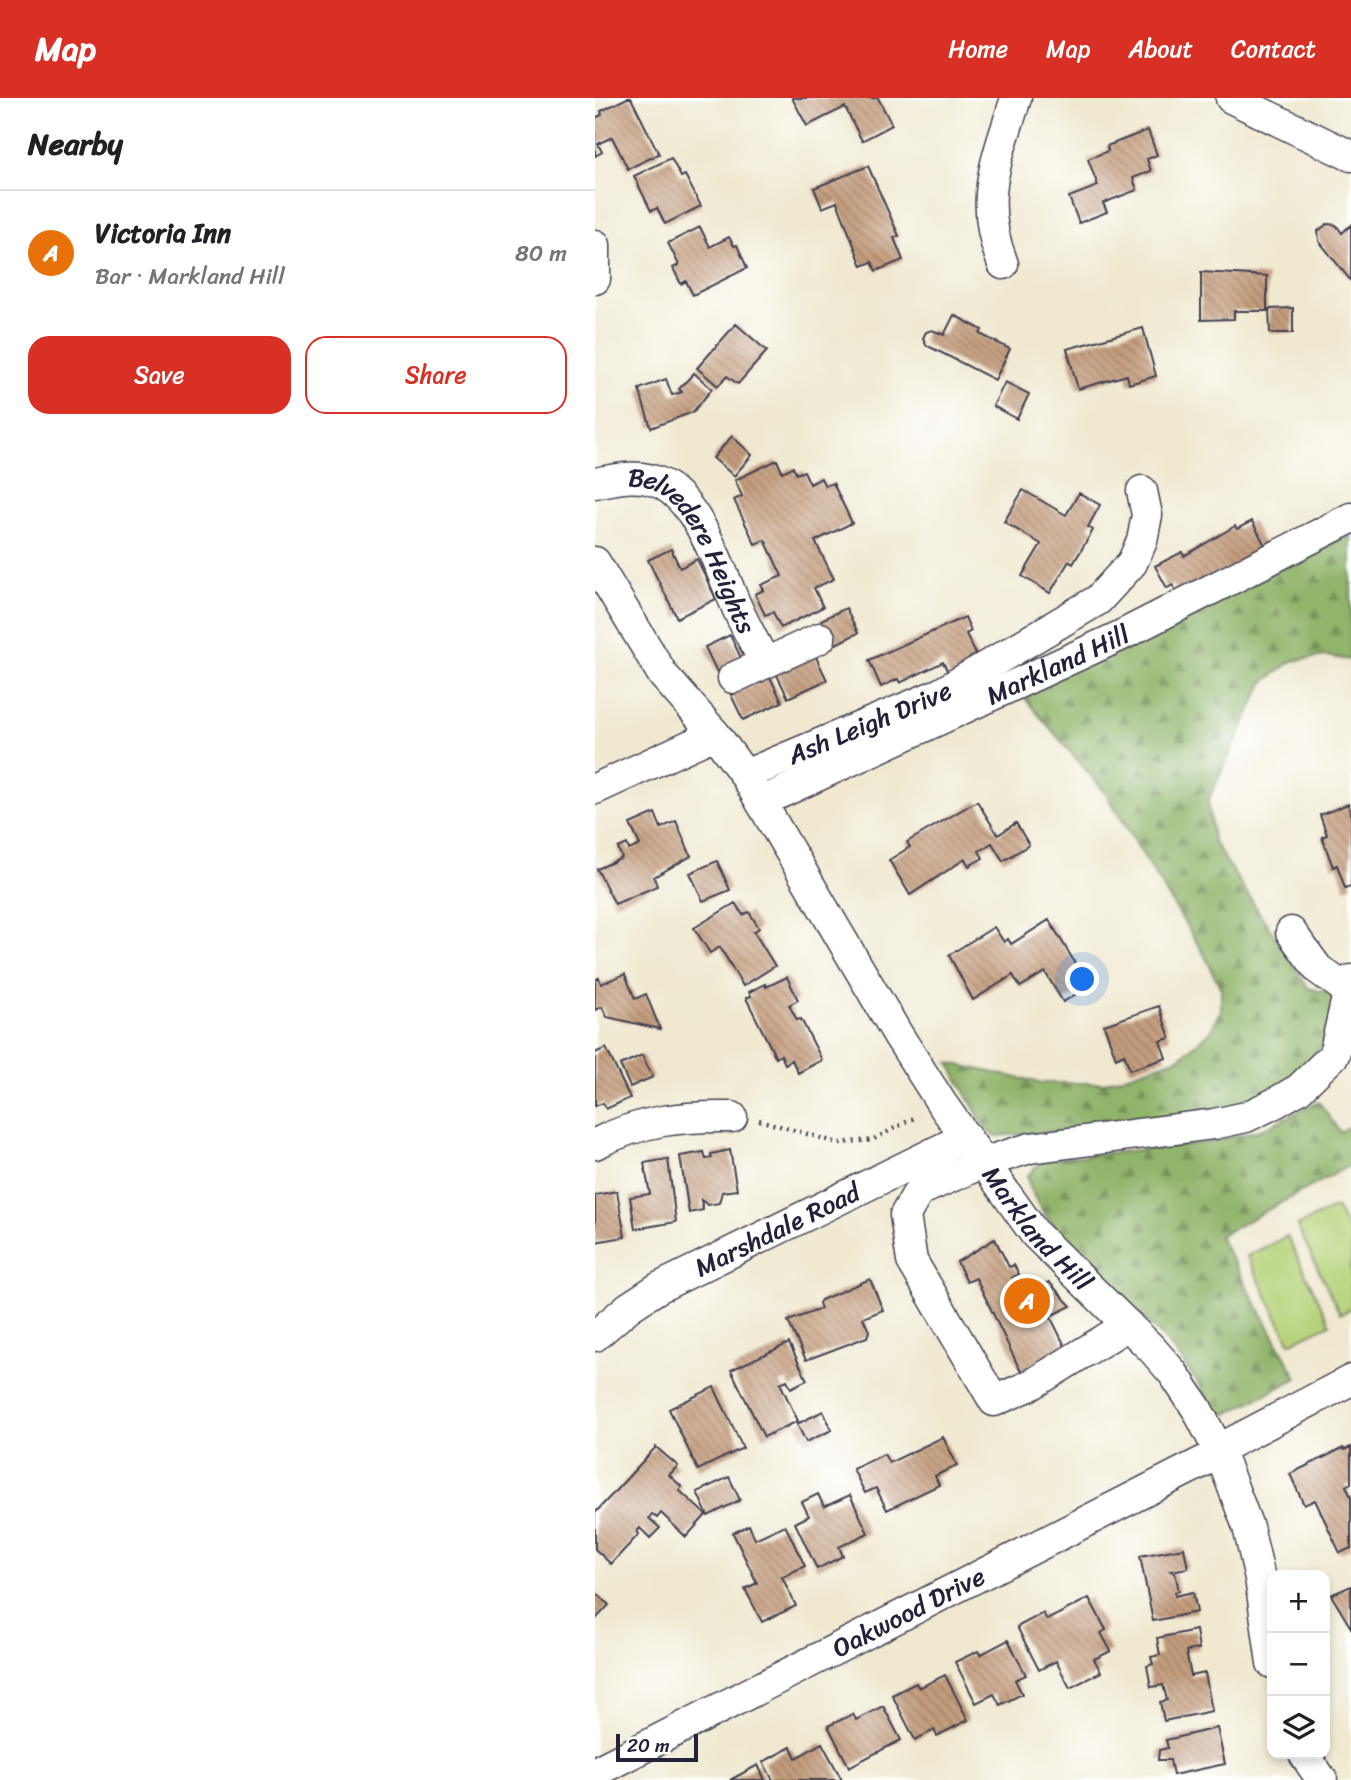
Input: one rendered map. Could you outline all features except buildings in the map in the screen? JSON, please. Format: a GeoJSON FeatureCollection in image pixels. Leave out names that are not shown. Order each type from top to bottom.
{"type":"FeatureCollection","features":[{"type":"Feature","properties":{"kind":"street"},"geometry":{"type":"LineString","coordinates":[[1003,264],[993,240],[999,201],[995,165],[1016,98]]}},
{"type":"Feature","properties":{"kind":"street"},"geometry":{"type":"LineString","coordinates":[[1231,98],[1351,156]]}},
{"type":"Feature","properties":{"kind":"street"},"geometry":{"type":"LineString","coordinates":[[595,246],[595,279]]}},
{"type":"Feature","properties":{"kind":"street","name":"Belvedere Heights"},"geometry":{"type":"LineString","coordinates":[[595,483],[619,478],[643,478],[663,485],[679,497],[712,550],[739,613],[765,663]]}},
{"type":"Feature","properties":{"kind":"street","name":"Ash Leigh Drive"},"geometry":{"type":"LineString","coordinates":[[745,775],[941,693],[1098,600],[1132,563],[1142,541],[1147,515],[1142,491]]}},
{"type":"Feature","properties":{"kind":"street","name":"Markland Hill"},"geometry":{"type":"LineString","coordinates":[[761,802],[1120,636],[1351,518]]}},
{"type":"Feature","properties":{"kind":"street","name":"Markland Hill"},"geometry":{"type":"LineString","coordinates":[[595,562],[663,675],[715,734],[745,775],[942,1104],[1035,1234],[1173,1373],[1219,1451],[1248,1527],[1260,1578],[1268,1633]]}},
{"type":"Feature","properties":{"kind":"street","name":"Belvedere Heights"},"geometry":{"type":"LineString","coordinates":[[733,678],[820,638]]}},
{"type":"Feature","properties":{"kind":"street"},"geometry":{"type":"LineString","coordinates":[[595,789],[715,734]]}},
{"type":"Feature","properties":{"kind":"street"},"geometry":{"type":"LineString","coordinates":[[1128,1325],[1031,1385],[994,1401],[912,1262],[905,1215],[919,1191],[985,1163],[1030,1148],[1214,1124],[1246,1117],[1299,1089],[1335,1055],[1349,985],[1318,969],[1291,932]]}},
{"type":"Feature","properties":{"kind":"street"},"geometry":{"type":"LineString","coordinates":[[595,1144],[682,1102],[732,1117]]}},
{"type":"Feature","properties":{"kind":"street","name":"Marshdale Road"},"geometry":{"type":"LineString","coordinates":[[595,1336],[629,1307],[658,1288],[966,1137]]}},
{"type":"Feature","properties":{"kind":"street","name":"Oakwood Drive"},"geometry":{"type":"LineString","coordinates":[[595,1772],[1219,1451],[1351,1380]]}},
{"type":"Feature","properties":{"kind":"street"},"geometry":{"type":"LineString","coordinates":[[1307,1759],[1322,1780]]}},
{"type":"Feature","properties":{"kind":"path"},"geometry":{"type":"LineString","coordinates":[[732,1117],[748,1117],[838,1143],[856,1143],[872,1140],[942,1104]]}},
{"type":"Feature","properties":{"kind":"green space"},"geometry":{"type":"Polygon","coordinates":[[[1351,535],[1351,660],[1326,656],[1292,661],[1263,683],[1208,801],[1213,841],[1308,988],[1341,996],[1335,1031],[1288,1087],[1214,1119],[996,1136],[987,1131],[949,1063],[1042,1083],[1104,1083],[1179,1058],[1210,1032],[1221,1010],[1221,989],[1206,958],[1104,791],[1020,693],[1351,535]]]}},
{"type":"Feature","properties":{"kind":"green space"},"geometry":{"type":"Polygon","coordinates":[[[1319,1102],[1340,1132],[1351,1125],[1351,1165],[1219,1236],[1297,1378],[1227,1414],[1216,1411],[1169,1345],[1084,1260],[1046,1216],[1033,1195],[1027,1176],[1043,1160],[1207,1143],[1260,1130],[1319,1102]]]}},
{"type":"Feature","properties":{"kind":"green space"},"geometry":{"type":"Polygon","coordinates":[[[1336,1207],[1351,1237],[1351,1309],[1340,1314],[1297,1226],[1336,1207]]]}},
{"type":"Feature","properties":{"kind":"green space"},"geometry":{"type":"Polygon","coordinates":[[[1287,1236],[1330,1324],[1290,1343],[1247,1256],[1287,1236]]]}},
{"type":"Feature","properties":{"kind":"place","name":"Victoria Inn"},"geometry":{"type":"Point","coordinates":[1027,1301]}}]}
